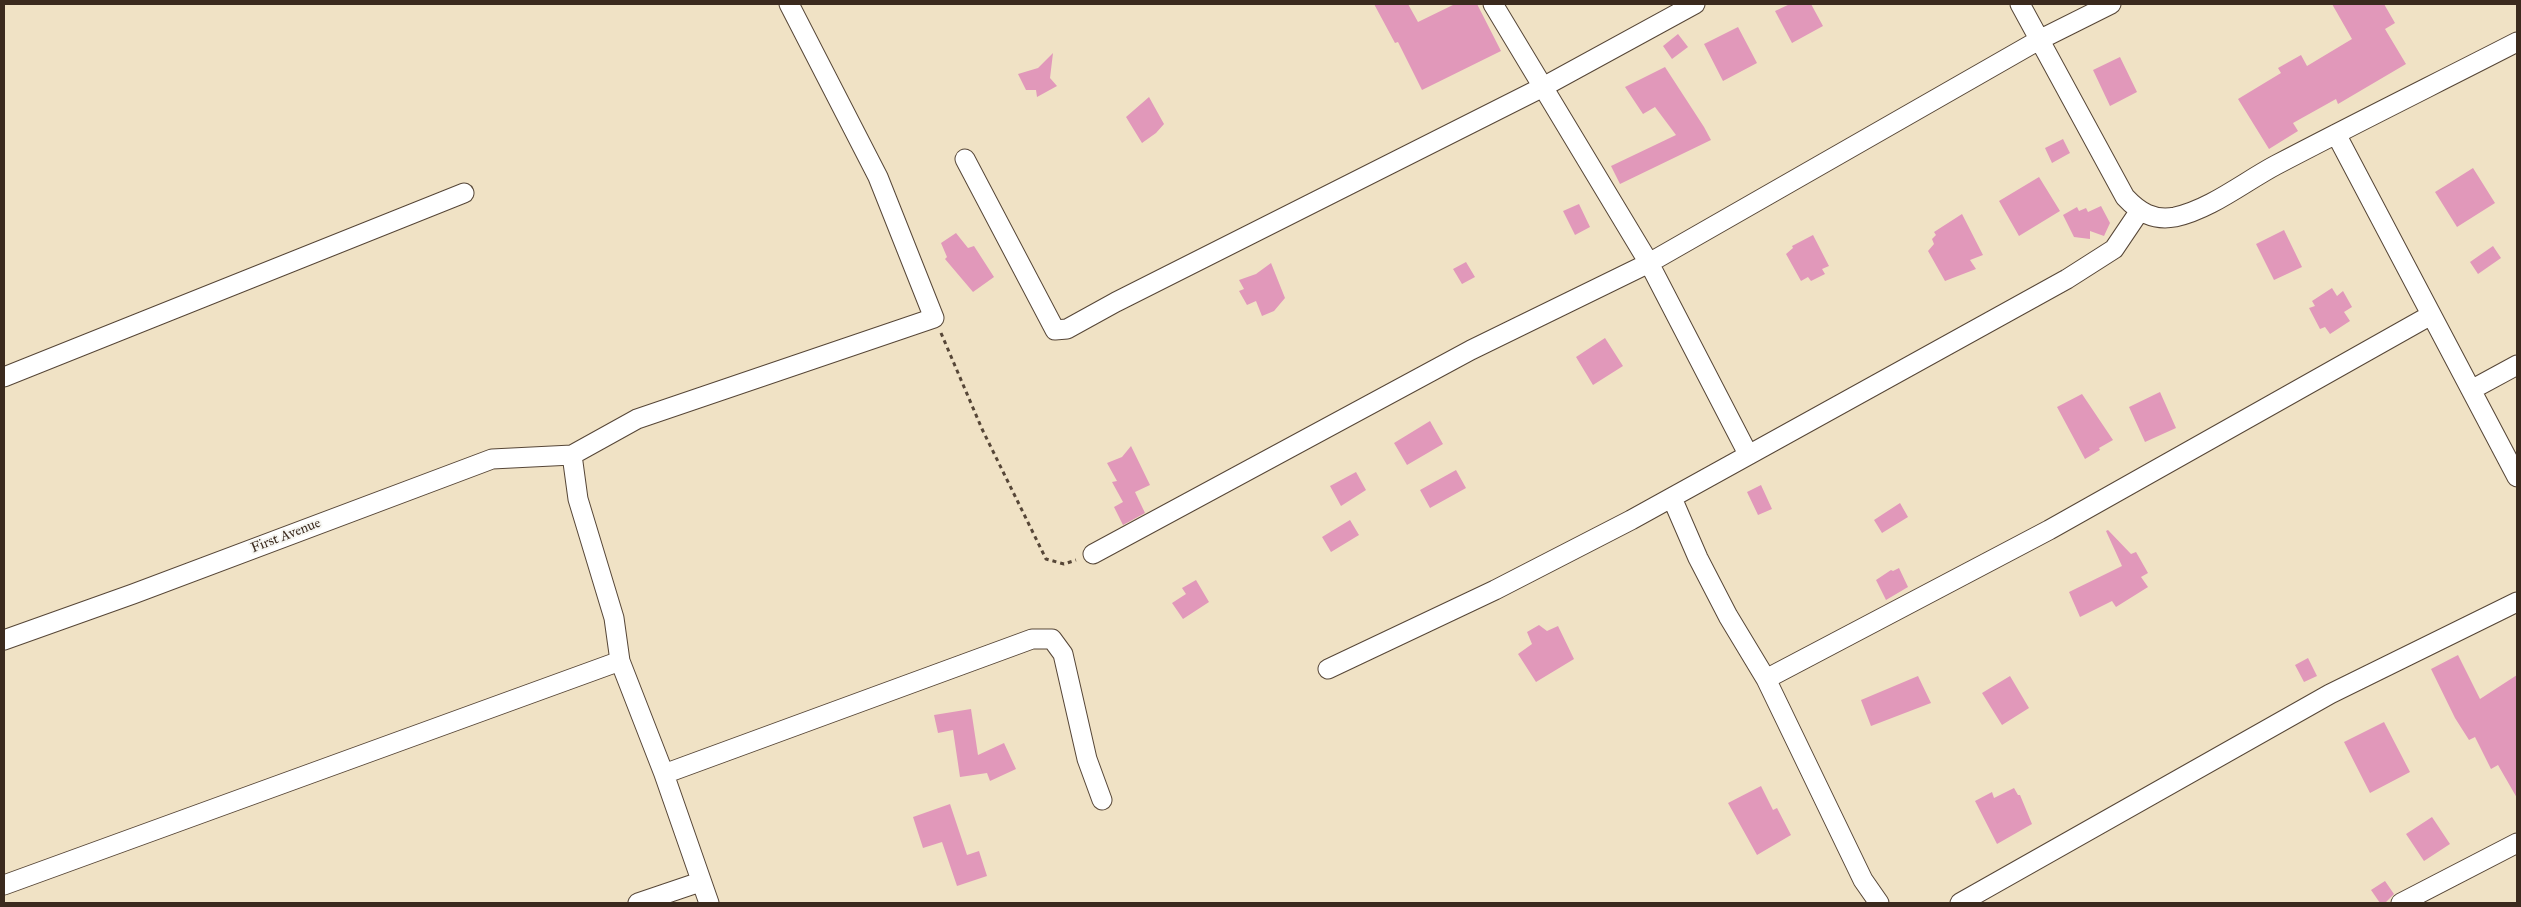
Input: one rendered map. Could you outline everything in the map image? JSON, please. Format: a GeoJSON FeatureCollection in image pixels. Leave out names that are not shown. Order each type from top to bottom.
{"type":"FeatureCollection","features":[{"type":"Feature","properties":{"kind":"street"},"geometry":{"type":"LineString","coordinates":[[709,903],[700,882],[664,774],[620,661],[614,618],[578,499],[572,455],[637,419],[934,318],[878,176],[790,4]]}},
{"type":"Feature","properties":{"kind":"street"},"geometry":{"type":"LineString","coordinates":[[1493,4],[1649,262],[1748,454]]}},
{"type":"Feature","properties":{"kind":"street"},"geometry":{"type":"LineString","coordinates":[[965,159],[1055,330],[1067,329],[1116,302],[1543,87],[1695,4]]}},
{"type":"Feature","properties":{"kind":"street"},"geometry":{"type":"LineString","coordinates":[[2020,4],[2125,197],[2139,212],[2156,218],[2174,217],[2198,209],[2336,134],[2517,42]]}},
{"type":"Feature","properties":{"kind":"street"},"geometry":{"type":"LineString","coordinates":[[1093,554],[1471,350],[1649,262],[2039,40],[2110,4]]}},
{"type":"Feature","properties":{"kind":"street"},"geometry":{"type":"LineString","coordinates":[[2336,134],[2517,477]]}},
{"type":"Feature","properties":{"kind":"street"},"geometry":{"type":"LineString","coordinates":[[4,376],[464,193]]}},
{"type":"Feature","properties":{"kind":"street"},"geometry":{"type":"LineString","coordinates":[[1328,669],[1495,590],[1672,498],[1748,454],[2067,279],[2114,249],[2139,212]]}},
{"type":"Feature","properties":{"kind":"street"},"geometry":{"type":"LineString","coordinates":[[1766,679],[2049,530],[2432,315]]}},
{"type":"Feature","properties":{"kind":"street"},"geometry":{"type":"LineString","coordinates":[[2471,390],[2517,365]]}},
{"type":"Feature","properties":{"kind":"street","name":"First Avenue"},"geometry":{"type":"LineString","coordinates":[[4,640],[133,594],[492,459],[572,455]]}},
{"type":"Feature","properties":{"kind":"street"},"geometry":{"type":"LineString","coordinates":[[1672,498],[1698,558],[1728,616],[1766,679],[1863,880],[1879,903]]}},
{"type":"Feature","properties":{"kind":"street"},"geometry":{"type":"LineString","coordinates":[[1960,903],[2330,694],[2517,602]]}},
{"type":"Feature","properties":{"kind":"street"},"geometry":{"type":"LineString","coordinates":[[664,774],[1032,639],[1052,639],[1063,654],[1087,759],[1102,800]]}},
{"type":"Feature","properties":{"kind":"street"},"geometry":{"type":"LineString","coordinates":[[4,885],[620,661]]}},
{"type":"Feature","properties":{"kind":"street"},"geometry":{"type":"LineString","coordinates":[[2401,903],[2517,842]]}},
{"type":"Feature","properties":{"kind":"street"},"geometry":{"type":"LineString","coordinates":[[638,903],[700,882]]}},
{"type":"Feature","properties":{"kind":"path"},"geometry":{"type":"LineString","coordinates":[[934,318],[982,429],[1046,559],[1064,564],[1093,554]]}},
{"type":"Feature","properties":{"kind":"building"},"geometry":{"type":"Polygon","coordinates":[[[1374,4],[1408,4],[1418,22],[1455,4],[1477,4],[1501,51],[1422,90],[1398,42],[1395,43],[1374,4]]]}},
{"type":"Feature","properties":{"kind":"building"},"geometry":{"type":"Polygon","coordinates":[[[1790,4],[1811,4],[1823,26],[1792,43],[1775,11],[1790,4]]]}},
{"type":"Feature","properties":{"kind":"building"},"geometry":{"type":"Polygon","coordinates":[[[2332,4],[2384,4],[2395,23],[2385,29],[2406,64],[2338,104],[2336,99],[2293,123],[2298,131],[2269,149],[2238,99],[2281,73],[2278,68],[2301,55],[2307,66],[2352,39],[2332,4]]]}},
{"type":"Feature","properties":{"kind":"building"},"geometry":{"type":"Polygon","coordinates":[[[1738,27],[1757,63],[1723,81],[1704,44],[1738,27]]]}},
{"type":"Feature","properties":{"kind":"building"},"geometry":{"type":"Polygon","coordinates":[[[1678,34],[1688,47],[1672,59],[1663,46],[1678,34]]]}},
{"type":"Feature","properties":{"kind":"building"},"geometry":{"type":"Polygon","coordinates":[[[1053,53],[1050,78],[1057,86],[1037,97],[1036,90],[1026,90],[1018,74],[1038,68],[1053,53]]]}},
{"type":"Feature","properties":{"kind":"building"},"geometry":{"type":"Polygon","coordinates":[[[2120,57],[2137,92],[2110,106],[2093,70],[2120,57]]]}},
{"type":"Feature","properties":{"kind":"building"},"geometry":{"type":"Polygon","coordinates":[[[1665,67],[1711,140],[1620,184],[1611,166],[1676,135],[1655,107],[1643,114],[1625,87],[1665,67]]]}},
{"type":"Feature","properties":{"kind":"building"},"geometry":{"type":"Polygon","coordinates":[[[1149,97],[1164,124],[1156,133],[1142,143],[1126,117],[1149,97]]]}},
{"type":"Feature","properties":{"kind":"building"},"geometry":{"type":"Polygon","coordinates":[[[2063,139],[2070,153],[2052,163],[2045,148],[2063,139]]]}},
{"type":"Feature","properties":{"kind":"building"},"geometry":{"type":"Polygon","coordinates":[[[2473,168],[2495,203],[2457,227],[2435,192],[2473,168]]]}},
{"type":"Feature","properties":{"kind":"building"},"geometry":{"type":"Polygon","coordinates":[[[2039,177],[2060,211],[2019,236],[1999,201],[2039,177]]]}},
{"type":"Feature","properties":{"kind":"building"},"geometry":{"type":"Polygon","coordinates":[[[1579,204],[1590,227],[1575,235],[1563,211],[1579,204]]]}},
{"type":"Feature","properties":{"kind":"building"},"geometry":{"type":"Polygon","coordinates":[[[2101,206],[2110,223],[2104,236],[2090,231],[2090,239],[2074,237],[2063,215],[2077,207],[2079,211],[2086,208],[2088,212],[2101,206]]]}},
{"type":"Feature","properties":{"kind":"building"},"geometry":{"type":"Polygon","coordinates":[[[1962,214],[1983,255],[1970,260],[1976,269],[1945,281],[1928,251],[1934,244],[1932,239],[1936,235],[1934,232],[1962,214]]]}},
{"type":"Feature","properties":{"kind":"building"},"geometry":{"type":"Polygon","coordinates":[[[2284,230],[2302,267],[2274,280],[2256,244],[2284,230]]]}},
{"type":"Feature","properties":{"kind":"building"},"geometry":{"type":"Polygon","coordinates":[[[956,233],[968,248],[974,246],[994,277],[973,292],[945,259],[947,257],[941,243],[956,233]]]}},
{"type":"Feature","properties":{"kind":"building"},"geometry":{"type":"Polygon","coordinates":[[[1813,235],[1829,266],[1822,269],[1825,274],[1811,281],[1808,277],[1801,281],[1786,254],[1793,248],[1792,246],[1813,235]]]}},
{"type":"Feature","properties":{"kind":"building"},"geometry":{"type":"Polygon","coordinates":[[[2493,246],[2501,258],[2478,274],[2470,262],[2493,246]]]}},
{"type":"Feature","properties":{"kind":"building"},"geometry":{"type":"Polygon","coordinates":[[[1466,262],[1475,277],[1462,284],[1453,269],[1466,262]]]}},
{"type":"Feature","properties":{"kind":"building"},"geometry":{"type":"Polygon","coordinates":[[[1271,263],[1285,298],[1274,311],[1262,316],[1256,301],[1247,305],[1239,291],[1244,289],[1239,280],[1256,274],[1271,263]]]}},
{"type":"Feature","properties":{"kind":"building"},"geometry":{"type":"Polygon","coordinates":[[[2332,288],[2337,296],[2343,291],[2352,307],[2344,312],[2350,321],[2330,334],[2325,327],[2320,329],[2309,308],[2315,306],[2312,301],[2332,288]]]}},
{"type":"Feature","properties":{"kind":"building"},"geometry":{"type":"Polygon","coordinates":[[[1605,338],[1623,366],[1593,385],[1576,357],[1605,338]]]}},
{"type":"Feature","properties":{"kind":"building"},"geometry":{"type":"Polygon","coordinates":[[[2160,392],[2176,428],[2145,442],[2129,407],[2160,392]]]}},
{"type":"Feature","properties":{"kind":"building"},"geometry":{"type":"Polygon","coordinates":[[[2082,394],[2113,440],[2085,459],[2057,407],[2082,394]]]}},
{"type":"Feature","properties":{"kind":"building"},"geometry":{"type":"Polygon","coordinates":[[[1430,421],[1443,444],[1407,465],[1394,443],[1430,421]]]}},
{"type":"Feature","properties":{"kind":"building"},"geometry":{"type":"Polygon","coordinates":[[[1131,446],[1150,485],[1135,492],[1145,513],[1123,525],[1114,507],[1123,502],[1112,482],[1117,481],[1107,463],[1122,457],[1131,446]]]}},
{"type":"Feature","properties":{"kind":"building"},"geometry":{"type":"Polygon","coordinates":[[[1456,470],[1466,488],[1430,508],[1420,490],[1456,470]]]}},
{"type":"Feature","properties":{"kind":"building"},"geometry":{"type":"Polygon","coordinates":[[[1356,472],[1366,490],[1341,506],[1330,486],[1356,472]]]}},
{"type":"Feature","properties":{"kind":"building"},"geometry":{"type":"Polygon","coordinates":[[[1761,485],[1772,509],[1758,515],[1747,492],[1761,485]]]}},
{"type":"Feature","properties":{"kind":"building"},"geometry":{"type":"Polygon","coordinates":[[[1900,503],[1908,517],[1882,533],[1874,520],[1900,503]]]}},
{"type":"Feature","properties":{"kind":"building"},"geometry":{"type":"Polygon","coordinates":[[[1350,520],[1359,535],[1331,552],[1322,537],[1350,520]]]}},
{"type":"Feature","properties":{"kind":"building"},"geometry":{"type":"Polygon","coordinates":[[[2108,530],[2131,554],[2136,552],[2148,573],[2141,577],[2148,587],[2116,607],[2112,601],[2080,617],[2069,592],[2122,566],[2106,531],[2108,530]]]}},
{"type":"Feature","properties":{"kind":"building"},"geometry":{"type":"Polygon","coordinates":[[[1899,568],[1908,587],[1886,600],[1876,580],[1891,570],[1899,568]]]}},
{"type":"Feature","properties":{"kind":"building"},"geometry":{"type":"Polygon","coordinates":[[[1196,580],[1209,602],[1183,619],[1172,603],[1186,594],[1182,588],[1196,580]]]}},
{"type":"Feature","properties":{"kind":"building"},"geometry":{"type":"Polygon","coordinates":[[[1539,625],[1547,631],[1558,626],[1574,659],[1536,682],[1518,654],[1532,644],[1527,632],[1539,625]]]}},
{"type":"Feature","properties":{"kind":"building"},"geometry":{"type":"Polygon","coordinates":[[[2458,655],[2480,699],[2517,675],[2517,798],[2498,765],[2491,769],[2475,737],[2469,740],[2455,718],[2431,669],[2458,655]]]}},
{"type":"Feature","properties":{"kind":"building"},"geometry":{"type":"Polygon","coordinates":[[[2308,658],[2317,676],[2304,682],[2295,665],[2308,658]]]}},
{"type":"Feature","properties":{"kind":"building"},"geometry":{"type":"Polygon","coordinates":[[[1918,676],[1931,703],[1871,726],[1861,700],[1918,676]]]}},
{"type":"Feature","properties":{"kind":"building"},"geometry":{"type":"Polygon","coordinates":[[[2010,676],[2029,708],[2002,725],[1982,693],[2010,676]]]}},
{"type":"Feature","properties":{"kind":"building"},"geometry":{"type":"Polygon","coordinates":[[[971,709],[978,755],[1004,743],[1016,769],[990,781],[987,773],[960,777],[953,730],[938,733],[934,715],[971,709]]]}},
{"type":"Feature","properties":{"kind":"building"},"geometry":{"type":"Polygon","coordinates":[[[2384,722],[2410,772],[2370,793],[2344,742],[2384,722]]]}},
{"type":"Feature","properties":{"kind":"building"},"geometry":{"type":"Polygon","coordinates":[[[1761,786],[1773,810],[1777,808],[1791,835],[1757,855],[1728,803],[1761,786]]]}},
{"type":"Feature","properties":{"kind":"building"},"geometry":{"type":"Polygon","coordinates":[[[2014,788],[2018,795],[2020,795],[2032,824],[1997,844],[1975,801],[1992,792],[1994,798],[2014,788]]]}},
{"type":"Feature","properties":{"kind":"building"},"geometry":{"type":"Polygon","coordinates":[[[950,804],[967,855],[979,851],[987,876],[957,886],[942,842],[923,848],[913,817],[950,804]]]}},
{"type":"Feature","properties":{"kind":"building"},"geometry":{"type":"Polygon","coordinates":[[[2432,817],[2450,844],[2424,861],[2406,834],[2432,817]]]}},
{"type":"Feature","properties":{"kind":"building"},"geometry":{"type":"Polygon","coordinates":[[[2385,881],[2394,894],[2385,903],[2380,903],[2371,890],[2385,881]]]}}]}
